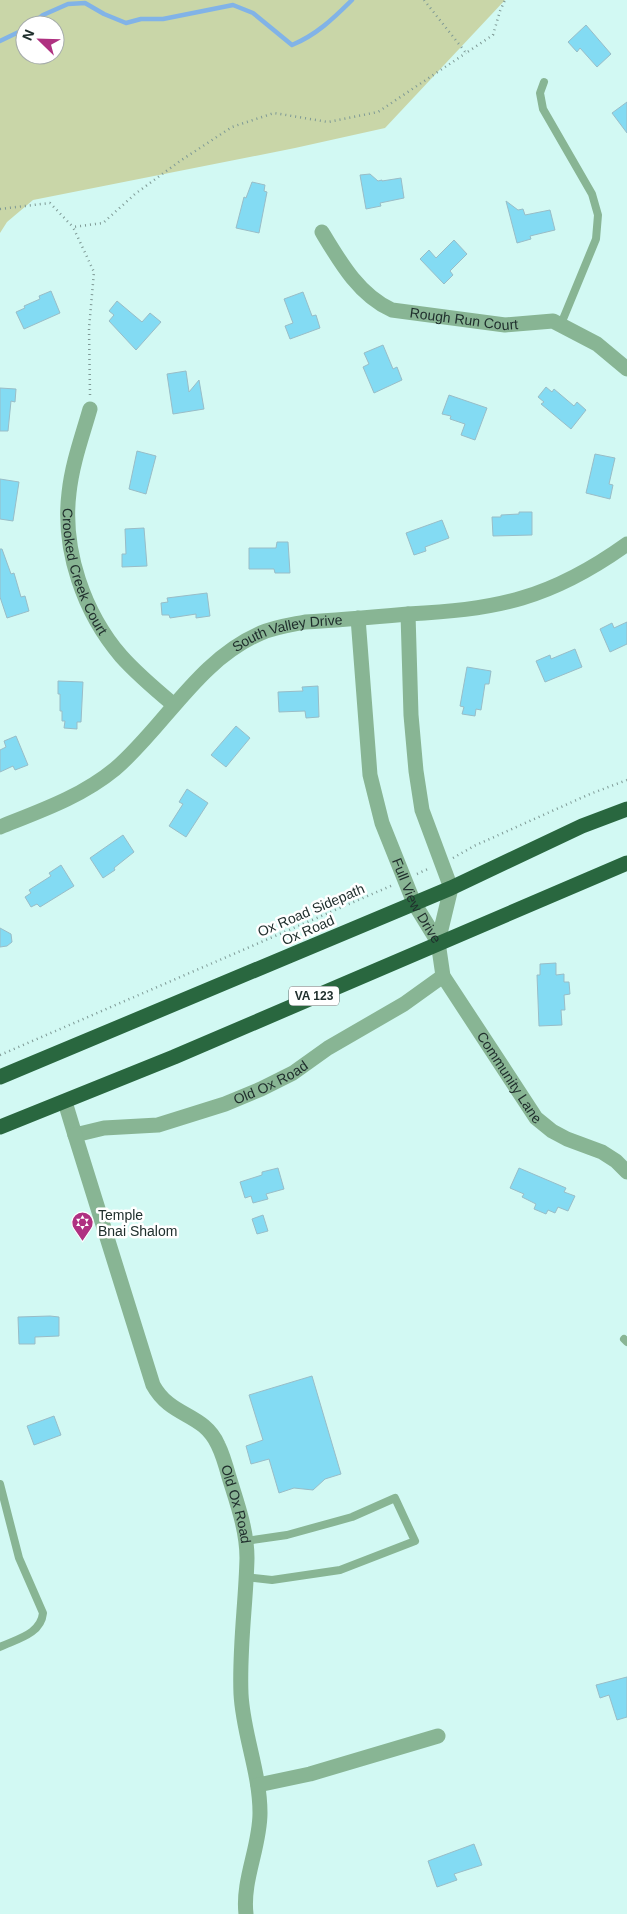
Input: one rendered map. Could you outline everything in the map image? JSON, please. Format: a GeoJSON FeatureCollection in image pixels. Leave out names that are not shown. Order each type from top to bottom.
{"type":"FeatureCollection","features":[{"type":"Feature","properties":{"kind":"highway","name":"Ox Road"},"geometry":{"type":"LineString","coordinates":[[0,1077],[451,888],[582,826],[627,809]]}},
{"type":"Feature","properties":{"kind":"highway","name":"VA 123"},"geometry":{"type":"LineString","coordinates":[[0,1127],[174,1057],[438,942],[627,863]]}},
{"type":"Feature","properties":{"kind":"street","name":"Rough Run Court"},"geometry":{"type":"LineString","coordinates":[[322,232],[351,277],[381,305],[392,310],[505,325],[547,320],[561,324],[597,344],[627,369]]}},
{"type":"Feature","properties":{"kind":"street","name":"Crooked Creek Court"},"geometry":{"type":"LineString","coordinates":[[90,408],[73,467],[68,495],[69,532],[76,570],[90,607],[110,641],[150,685],[174,705]]}},
{"type":"Feature","properties":{"kind":"street","name":"South Valley Drive"},"geometry":{"type":"LineString","coordinates":[[0,827],[66,800],[97,782],[131,754],[174,705],[222,657],[242,643],[262,633],[305,622],[459,610],[494,605],[550,588],[582,573],[627,544]]}},
{"type":"Feature","properties":{"kind":"street"},"geometry":{"type":"LineString","coordinates":[[408,614],[411,715],[422,810],[451,888]]}},
{"type":"Feature","properties":{"kind":"street","name":"Full View Drive"},"geometry":{"type":"LineString","coordinates":[[358,618],[370,775],[382,823],[414,903],[438,942]]}},
{"type":"Feature","properties":{"kind":"street","name":"Full View Drive"},"geometry":{"type":"LineString","coordinates":[[438,942],[451,888]]}},
{"type":"Feature","properties":{"kind":"street","name":"Community Lane"},"geometry":{"type":"LineString","coordinates":[[438,942],[443,976],[536,1118],[566,1139],[602,1152],[616,1161],[627,1172]]}},
{"type":"Feature","properties":{"kind":"street","name":"Old Ox Road"},"geometry":{"type":"LineString","coordinates":[[75,1135],[104,1128],[158,1125],[225,1104],[261,1089],[293,1073],[328,1048],[404,1004],[443,976]]}},
{"type":"Feature","properties":{"kind":"street","name":"Old Ox Road"},"geometry":{"type":"LineString","coordinates":[[65,1102],[153,1385],[166,1403],[201,1423],[214,1436],[220,1447],[241,1517],[246,1541],[241,1694],[258,1785],[259,1829],[246,1894],[246,1914]]}},
{"type":"Feature","properties":{"kind":"street"},"geometry":{"type":"LineString","coordinates":[[258,1785],[310,1774],[438,1736]]}},
{"type":"Feature","properties":{"kind":"lane"},"geometry":{"type":"LineString","coordinates":[[544,82],[540,94],[543,108],[592,194],[598,216],[596,239],[561,324]]}},
{"type":"Feature","properties":{"kind":"lane"},"geometry":{"type":"LineString","coordinates":[[0,1484],[19,1558],[43,1613],[42,1622],[34,1631],[0,1647]]}},
{"type":"Feature","properties":{"kind":"lane"},"geometry":{"type":"LineString","coordinates":[[246,1541],[288,1535],[352,1518],[395,1498],[415,1542],[340,1570],[272,1580],[246,1577]]}},
{"type":"Feature","properties":{"kind":"path"},"geometry":{"type":"LineString","coordinates":[[424,0],[466,53]]}},
{"type":"Feature","properties":{"kind":"path"},"geometry":{"type":"LineString","coordinates":[[73,227],[103,223],[135,194],[232,127],[274,113],[328,122],[378,112],[493,35],[506,0]]}},
{"type":"Feature","properties":{"kind":"path"},"geometry":{"type":"LineString","coordinates":[[0,209],[50,203],[73,227],[94,272],[89,328],[90,408]]}},
{"type":"Feature","properties":{"kind":"path","name":"Ox Road Sidepath"},"geometry":{"type":"LineString","coordinates":[[0,1055],[405,880],[474,846],[590,794],[627,780]]}},
{"type":"Feature","properties":{"kind":"green space"},"geometry":{"type":"Polygon","coordinates":[[[0,0],[505,0],[385,128],[295,148],[33,200],[7,222],[0,233],[0,0]]]}},
{"type":"Feature","properties":{"kind":"building"},"geometry":{"type":"Polygon","coordinates":[[[586,25],[611,54],[597,67],[580,48],[577,52],[568,42],[586,25]]]}},
{"type":"Feature","properties":{"kind":"building"},"geometry":{"type":"Polygon","coordinates":[[[627,102],[627,133],[612,113],[627,102]]]}},
{"type":"Feature","properties":{"kind":"building"},"geometry":{"type":"Polygon","coordinates":[[[370,174],[378,181],[401,178],[404,198],[380,203],[381,206],[366,209],[360,175],[370,174]]]}},
{"type":"Feature","properties":{"kind":"building"},"geometry":{"type":"Polygon","coordinates":[[[252,182],[265,185],[264,191],[267,192],[259,233],[236,228],[244,197],[246,198],[252,182]]]}},
{"type":"Feature","properties":{"kind":"building"},"geometry":{"type":"Polygon","coordinates":[[[506,201],[518,210],[523,209],[525,215],[550,210],[555,230],[530,236],[531,239],[517,243],[506,201]]]}},
{"type":"Feature","properties":{"kind":"building"},"geometry":{"type":"Polygon","coordinates":[[[454,240],[467,254],[450,271],[453,275],[444,284],[420,259],[429,250],[436,258],[454,240]]]}},
{"type":"Feature","properties":{"kind":"building"},"geometry":{"type":"Polygon","coordinates":[[[51,291],[60,313],[24,329],[16,312],[40,299],[39,296],[51,291]]]}},
{"type":"Feature","properties":{"kind":"building"},"geometry":{"type":"Polygon","coordinates":[[[303,292],[312,316],[316,315],[320,328],[290,339],[285,326],[293,323],[284,299],[303,292]]]}},
{"type":"Feature","properties":{"kind":"building"},"geometry":{"type":"Polygon","coordinates":[[[117,301],[142,322],[150,313],[161,322],[136,350],[109,321],[114,315],[109,311],[117,301]]]}},
{"type":"Feature","properties":{"kind":"building"},"geometry":{"type":"Polygon","coordinates":[[[383,345],[393,369],[397,367],[402,380],[374,393],[363,367],[369,364],[364,353],[383,345]]]}},
{"type":"Feature","properties":{"kind":"building"},"geometry":{"type":"Polygon","coordinates":[[[186,371],[189,392],[199,380],[204,409],[173,414],[167,374],[186,371]]]}},
{"type":"Feature","properties":{"kind":"building"},"geometry":{"type":"Polygon","coordinates":[[[546,387],[552,392],[554,389],[574,406],[577,402],[586,410],[571,429],[541,404],[544,402],[538,397],[546,387]]]}},
{"type":"Feature","properties":{"kind":"building"},"geometry":{"type":"Polygon","coordinates":[[[0,388],[16,389],[15,402],[11,401],[8,431],[0,431],[0,388]]]}},
{"type":"Feature","properties":{"kind":"building"},"geometry":{"type":"Polygon","coordinates":[[[449,395],[487,408],[475,440],[461,435],[465,424],[450,419],[451,416],[442,414],[449,395]]]}},
{"type":"Feature","properties":{"kind":"building"},"geometry":{"type":"Polygon","coordinates":[[[137,451],[156,456],[146,494],[129,489],[137,451]]]}},
{"type":"Feature","properties":{"kind":"building"},"geometry":{"type":"Polygon","coordinates":[[[595,454],[615,458],[609,484],[613,485],[610,499],[586,493],[595,454]]]}},
{"type":"Feature","properties":{"kind":"building"},"geometry":{"type":"Polygon","coordinates":[[[0,479],[19,482],[13,521],[0,519],[0,479]]]}},
{"type":"Feature","properties":{"kind":"building"},"geometry":{"type":"Polygon","coordinates":[[[519,512],[532,512],[532,535],[493,536],[492,517],[519,514],[519,512]]]}},
{"type":"Feature","properties":{"kind":"building"},"geometry":{"type":"Polygon","coordinates":[[[442,520],[449,538],[425,547],[426,551],[414,555],[406,533],[442,520]]]}},
{"type":"Feature","properties":{"kind":"building"},"geometry":{"type":"Polygon","coordinates":[[[144,528],[147,566],[122,567],[122,554],[126,554],[125,529],[144,528]]]}},
{"type":"Feature","properties":{"kind":"building"},"geometry":{"type":"Polygon","coordinates":[[[277,542],[288,542],[290,573],[275,573],[274,569],[249,569],[249,548],[276,548],[277,542]]]}},
{"type":"Feature","properties":{"kind":"building"},"geometry":{"type":"Polygon","coordinates":[[[0,549],[2,549],[11,574],[14,573],[21,597],[25,596],[29,611],[7,618],[0,597],[0,549]]]}},
{"type":"Feature","properties":{"kind":"building"},"geometry":{"type":"Polygon","coordinates":[[[207,593],[210,616],[196,618],[196,614],[170,618],[169,615],[162,615],[161,603],[168,602],[167,598],[207,593]]]}},
{"type":"Feature","properties":{"kind":"building"},"geometry":{"type":"Polygon","coordinates":[[[627,622],[627,644],[610,652],[600,629],[612,623],[614,628],[627,622]]]}},
{"type":"Feature","properties":{"kind":"building"},"geometry":{"type":"Polygon","coordinates":[[[575,649],[582,667],[545,682],[536,661],[550,655],[551,659],[575,649]]]}},
{"type":"Feature","properties":{"kind":"building"},"geometry":{"type":"Polygon","coordinates":[[[467,667],[491,671],[489,684],[485,684],[481,710],[476,709],[475,716],[462,714],[464,707],[460,706],[467,667]]]}},
{"type":"Feature","properties":{"kind":"building"},"geometry":{"type":"Polygon","coordinates":[[[58,681],[83,682],[81,722],[77,722],[77,729],[64,728],[65,721],[62,721],[62,711],[60,711],[58,681]]]}},
{"type":"Feature","properties":{"kind":"building"},"geometry":{"type":"Polygon","coordinates":[[[318,686],[319,717],[306,718],[305,711],[279,712],[278,692],[303,691],[302,687],[318,686]]]}},
{"type":"Feature","properties":{"kind":"building"},"geometry":{"type":"Polygon","coordinates":[[[236,726],[250,738],[226,767],[211,755],[236,726]]]}},
{"type":"Feature","properties":{"kind":"building"},"geometry":{"type":"Polygon","coordinates":[[[16,736],[28,765],[15,770],[13,766],[0,772],[0,750],[6,747],[4,741],[16,736]]]}},
{"type":"Feature","properties":{"kind":"building"},"geometry":{"type":"Polygon","coordinates":[[[187,789],[208,803],[186,837],[169,826],[183,804],[179,802],[187,789]]]}},
{"type":"Feature","properties":{"kind":"building"},"geometry":{"type":"Polygon","coordinates":[[[123,835],[134,852],[114,868],[115,870],[103,878],[90,858],[123,835]]]}},
{"type":"Feature","properties":{"kind":"building"},"geometry":{"type":"Polygon","coordinates":[[[61,865],[74,886],[40,907],[37,904],[31,907],[25,897],[31,893],[29,890],[51,876],[49,873],[61,865]]]}},
{"type":"Feature","properties":{"kind":"building"},"geometry":{"type":"Polygon","coordinates":[[[0,928],[11,934],[12,942],[7,946],[0,947],[0,928]]]}},
{"type":"Feature","properties":{"kind":"building"},"geometry":{"type":"Polygon","coordinates":[[[556,963],[556,975],[564,974],[564,982],[569,982],[570,994],[564,995],[565,1010],[561,1010],[562,1025],[539,1026],[537,975],[540,975],[540,964],[556,963]]]}},
{"type":"Feature","properties":{"kind":"building"},"geometry":{"type":"Polygon","coordinates":[[[278,1168],[284,1189],[266,1194],[268,1199],[253,1203],[251,1196],[245,1198],[240,1182],[262,1175],[262,1172],[278,1168]]]}},
{"type":"Feature","properties":{"kind":"building"},"geometry":{"type":"Polygon","coordinates":[[[519,1168],[566,1188],[564,1192],[575,1196],[568,1211],[558,1207],[555,1213],[548,1210],[546,1214],[534,1209],[536,1204],[522,1197],[524,1194],[510,1188],[519,1168]]]}},
{"type":"Feature","properties":{"kind":"building"},"geometry":{"type":"Polygon","coordinates":[[[263,1215],[268,1231],[257,1234],[252,1219],[263,1215]]]}},
{"type":"Feature","properties":{"kind":"building"},"geometry":{"type":"Polygon","coordinates":[[[18,1317],[59,1317],[59,1336],[35,1337],[35,1344],[19,1344],[18,1317]]]}},
{"type":"Feature","properties":{"kind":"building"},"geometry":{"type":"Polygon","coordinates":[[[312,1376],[341,1474],[325,1479],[313,1490],[294,1488],[279,1493],[269,1459],[251,1464],[246,1446],[263,1440],[249,1395],[312,1376]]]}},
{"type":"Feature","properties":{"kind":"building"},"geometry":{"type":"Polygon","coordinates":[[[54,1416],[61,1435],[34,1445],[27,1426],[54,1416]]]}},
{"type":"Feature","properties":{"kind":"building"},"geometry":{"type":"Polygon","coordinates":[[[627,1677],[627,1717],[617,1720],[609,1695],[600,1698],[596,1685],[627,1677]]]}},
{"type":"Feature","properties":{"kind":"building"},"geometry":{"type":"Polygon","coordinates":[[[474,1844],[482,1865],[454,1874],[457,1880],[437,1887],[428,1861],[474,1844]]]}},
{"type":"Feature","properties":{"kind":"waterway"},"geometry":{"type":"LineString","coordinates":[[43,15],[68,4],[85,3],[104,14],[126,23],[141,19],[163,19],[233,5],[253,13],[292,45],[324,26],[352,0]]}},
{"type":"Feature","properties":{"kind":"waterway"},"geometry":{"type":"LineString","coordinates":[[0,41],[15,34]]}},
{"type":"Feature","properties":{"kind":"place","name":"Temple Bnai Shalom"},"geometry":{"type":"Point","coordinates":[82,1242]}}]}
